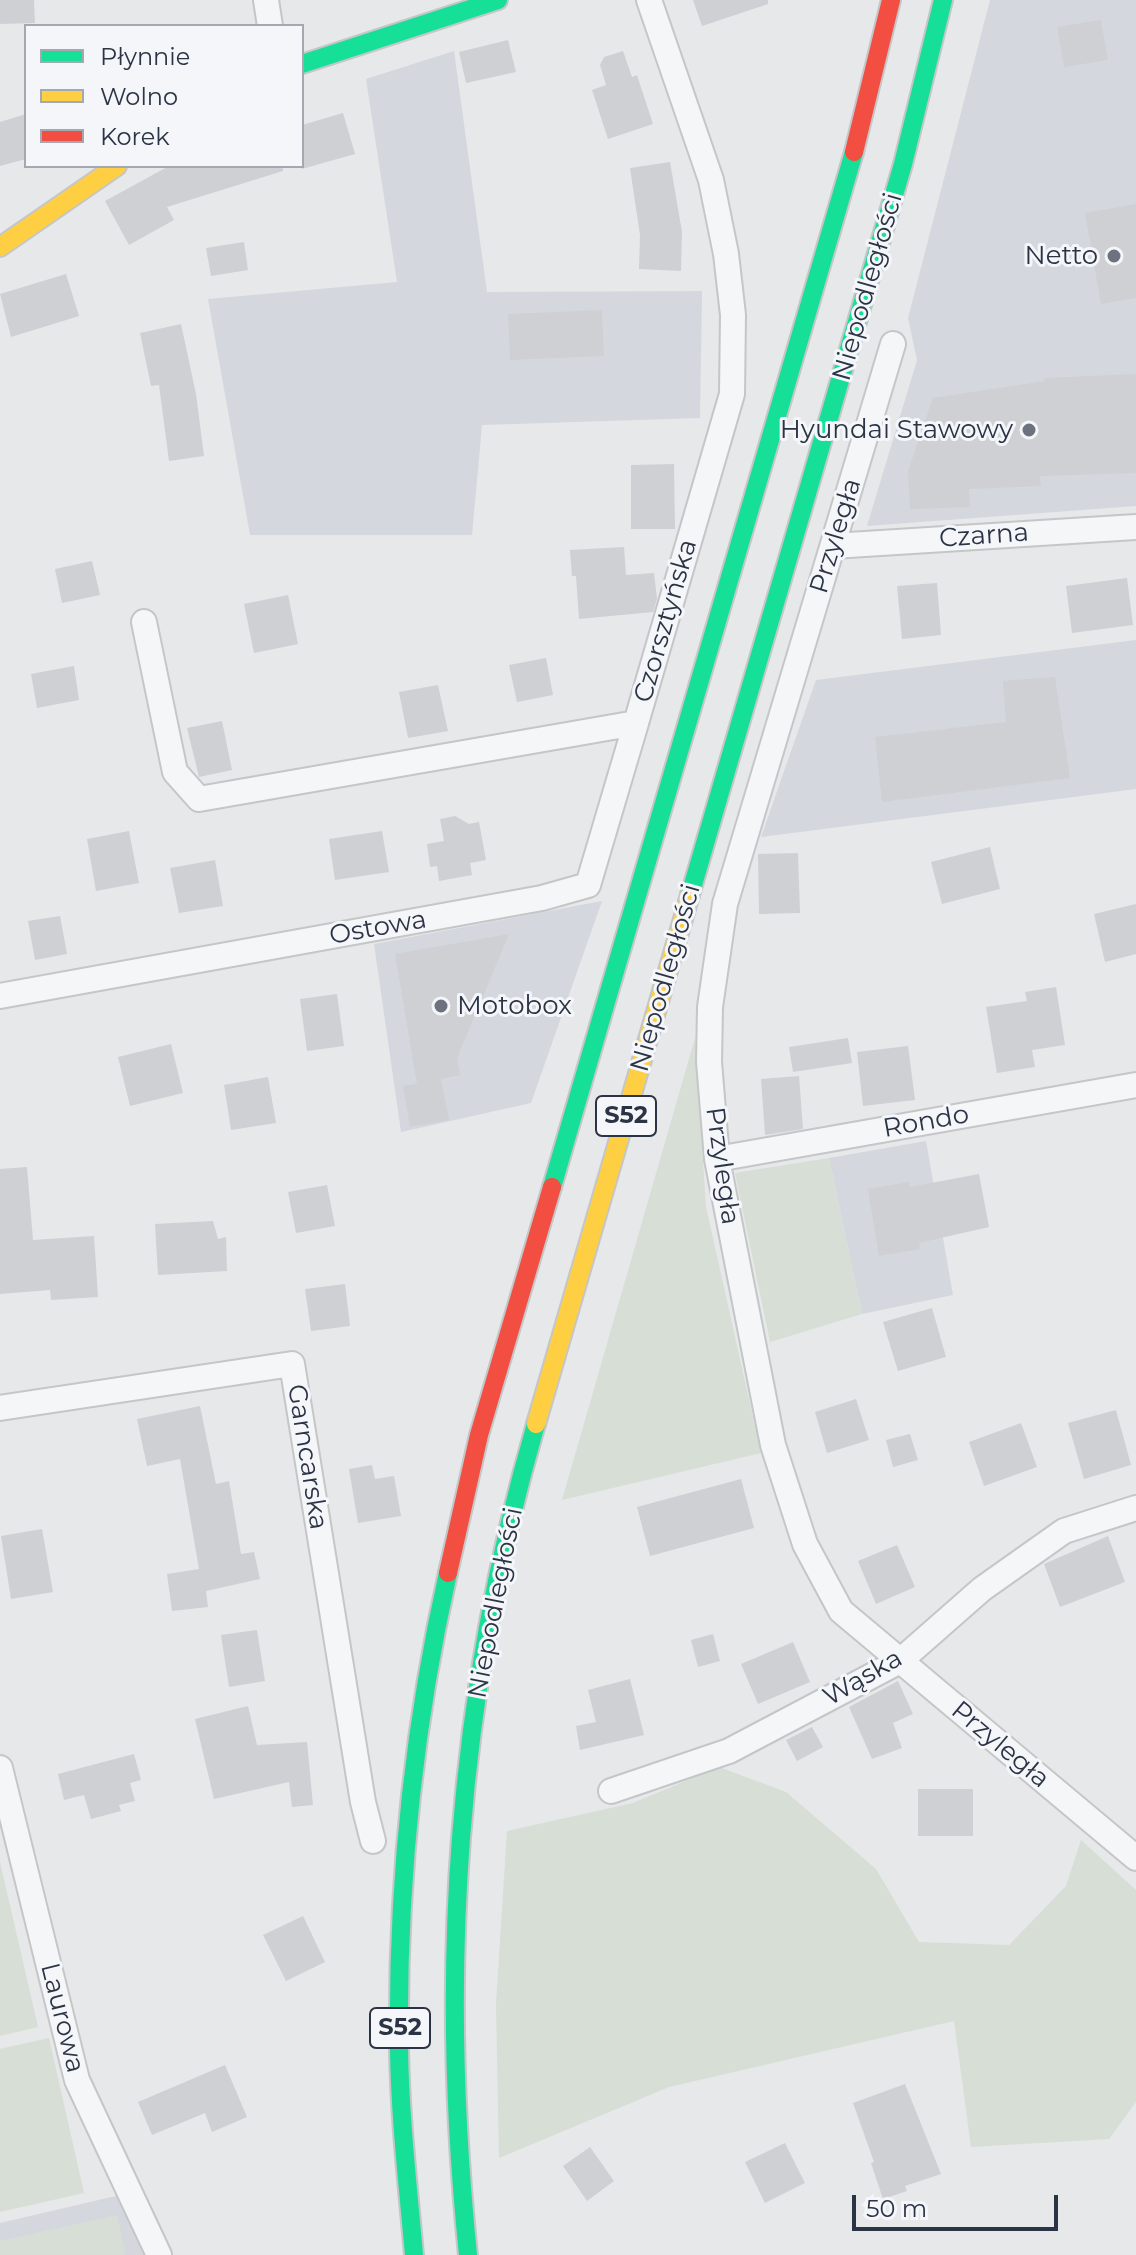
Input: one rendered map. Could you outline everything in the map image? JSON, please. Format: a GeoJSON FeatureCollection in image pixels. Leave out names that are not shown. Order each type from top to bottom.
{"type":"FeatureCollection","features":[{"type":"Feature","properties":{"kind":"main road"},"geometry":{"type":"LineString","coordinates":[[304,63],[498,0]]}},
{"type":"Feature","properties":{"kind":"main road","name":"Niepodległości"},"geometry":{"type":"LineString","coordinates":[[414,2255],[399,2049],[402,1918],[412,1800],[429,1671],[450,1565],[488,1404],[851,162],[891,0]]}},
{"type":"Feature","properties":{"kind":"main road","name":"Niepodległości"},"geometry":{"type":"LineString","coordinates":[[468,2255],[458,2172],[452,2057],[453,1926],[461,1808],[477,1683],[499,1569],[530,1445],[903,164],[943,0]]}},
{"type":"Feature","properties":{"kind":"main road"},"geometry":{"type":"LineString","coordinates":[[0,247],[114,168]]}},
{"type":"Feature","properties":{"kind":"street"},"geometry":{"type":"LineString","coordinates":[[266,0],[270,24]]}},
{"type":"Feature","properties":{"kind":"street","name":"Czorsztyńska"},"geometry":{"type":"LineString","coordinates":[[144,622],[175,772],[199,799],[636,723],[732,394],[733,315],[726,254],[711,180],[649,0]]}},
{"type":"Feature","properties":{"kind":"street","name":"Przyległa"},"geometry":{"type":"LineString","coordinates":[[893,344],[738,860],[716,950],[710,1007],[709,1062],[717,1159],[773,1445],[805,1544],[841,1611],[1136,1858]]}},
{"type":"Feature","properties":{"kind":"street","name":"Czarna"},"geometry":{"type":"LineString","coordinates":[[833,546],[1136,527]]}},
{"type":"Feature","properties":{"kind":"street","name":"Ostowa"},"geometry":{"type":"LineString","coordinates":[[0,996],[542,898],[588,885],[636,723]]}},
{"type":"Feature","properties":{"kind":"street","name":"Rondo"},"geometry":{"type":"LineString","coordinates":[[717,1159],[1136,1085]]}},
{"type":"Feature","properties":{"kind":"street","name":"Garncarska"},"geometry":{"type":"LineString","coordinates":[[0,1408],[292,1364],[363,1802],[373,1841]]}},
{"type":"Feature","properties":{"kind":"street","name":"Wąska"},"geometry":{"type":"LineString","coordinates":[[611,1791],[729,1751],[900,1661],[982,1589],[1064,1531],[1136,1508]]}},
{"type":"Feature","properties":{"kind":"street","name":"Laurowa"},"geometry":{"type":"LineString","coordinates":[[0,1768],[77,2080],[159,2255]]}},
{"type":"Feature","properties":{"kind":"shaded area"},"geometry":{"type":"Polygon","coordinates":[[[990,0],[1136,0],[1136,506],[867,526],[917,360],[908,318],[990,0]]]}},
{"type":"Feature","properties":{"kind":"shaded area"},"geometry":{"type":"Polygon","coordinates":[[[454,51],[487,292],[702,291],[700,418],[482,425],[472,535],[250,535],[208,299],[397,282],[366,79],[454,51]]]}},
{"type":"Feature","properties":{"kind":"shaded area"},"geometry":{"type":"Polygon","coordinates":[[[1136,640],[1136,789],[761,837],[816,680],[1136,640]]]}},
{"type":"Feature","properties":{"kind":"shaded area"},"geometry":{"type":"Polygon","coordinates":[[[602,901],[531,1103],[401,1132],[374,944],[602,901]]]}},
{"type":"Feature","properties":{"kind":"shaded area"},"geometry":{"type":"Polygon","coordinates":[[[695,1038],[706,1207],[761,1453],[562,1500],[695,1038]]]}},
{"type":"Feature","properties":{"kind":"shaded area"},"geometry":{"type":"Polygon","coordinates":[[[926,1141],[953,1295],[862,1314],[829,1158],[926,1141]]]}},
{"type":"Feature","properties":{"kind":"shaded area"},"geometry":{"type":"Polygon","coordinates":[[[829,1158],[862,1314],[770,1342],[735,1173],[829,1158]]]}},
{"type":"Feature","properties":{"kind":"shaded area"},"geometry":{"type":"Polygon","coordinates":[[[719,1767],[786,1792],[876,1869],[919,1942],[1009,1945],[1066,1886],[1081,1840],[1136,1890],[1136,2102],[1109,2139],[971,2147],[954,2021],[669,2087],[499,2158],[496,2004],[507,1831],[633,1803],[719,1767]]]}},
{"type":"Feature","properties":{"kind":"shaded area"},"geometry":{"type":"Polygon","coordinates":[[[0,1862],[38,2027],[0,2036],[0,1862]]]}},
{"type":"Feature","properties":{"kind":"shaded area"},"geometry":{"type":"Polygon","coordinates":[[[49,2038],[84,2193],[0,2212],[0,2049],[49,2038]]]}},
{"type":"Feature","properties":{"kind":"shaded area"},"geometry":{"type":"Polygon","coordinates":[[[120,2195],[148,2255],[0,2255],[0,2223],[120,2195]]]}},
{"type":"Feature","properties":{"kind":"shaded area"},"geometry":{"type":"Polygon","coordinates":[[[117,2215],[126,2255],[0,2255],[0,2241],[117,2215]]]}},
{"type":"Feature","properties":{"kind":"building"},"geometry":{"type":"Polygon","coordinates":[[[0,0],[34,0],[35,23],[0,24],[0,0]]]}},
{"type":"Feature","properties":{"kind":"building"},"geometry":{"type":"Polygon","coordinates":[[[693,0],[768,0],[768,4],[702,26],[693,0]]]}},
{"type":"Feature","properties":{"kind":"building"},"geometry":{"type":"Polygon","coordinates":[[[1101,20],[1108,60],[1064,67],[1057,27],[1101,20]]]}},
{"type":"Feature","properties":{"kind":"building"},"geometry":{"type":"Polygon","coordinates":[[[508,40],[516,72],[466,83],[459,52],[508,40]]]}},
{"type":"Feature","properties":{"kind":"building"},"geometry":{"type":"Polygon","coordinates":[[[623,51],[632,77],[637,75],[653,124],[608,139],[592,90],[606,85],[600,65],[604,57],[623,51]]]}},
{"type":"Feature","properties":{"kind":"building"},"geometry":{"type":"Polygon","coordinates":[[[343,113],[355,154],[302,169],[304,124],[343,113]]]}},
{"type":"Feature","properties":{"kind":"building"},"geometry":{"type":"Polygon","coordinates":[[[24,115],[24,160],[0,166],[0,122],[24,115]]]}},
{"type":"Feature","properties":{"kind":"building"},"geometry":{"type":"Polygon","coordinates":[[[670,162],[682,232],[681,271],[639,269],[640,235],[630,168],[670,162]]]}},
{"type":"Feature","properties":{"kind":"building"},"geometry":{"type":"Polygon","coordinates":[[[165,168],[283,168],[283,171],[167,207],[174,220],[129,245],[105,201],[165,168]]]}},
{"type":"Feature","properties":{"kind":"building","name":"Netto"},"geometry":{"type":"Polygon","coordinates":[[[1136,204],[1136,298],[1101,304],[1085,213],[1136,204]]]}},
{"type":"Feature","properties":{"kind":"building"},"geometry":{"type":"Polygon","coordinates":[[[244,242],[248,270],[211,276],[206,248],[244,242]]]}},
{"type":"Feature","properties":{"kind":"building"},"geometry":{"type":"Polygon","coordinates":[[[66,274],[79,316],[11,337],[0,294],[66,274]]]}},
{"type":"Feature","properties":{"kind":"building"},"geometry":{"type":"Polygon","coordinates":[[[602,310],[604,356],[510,360],[508,314],[602,310]]]}},
{"type":"Feature","properties":{"kind":"building"},"geometry":{"type":"Polygon","coordinates":[[[181,324],[196,394],[204,456],[169,461],[159,385],[151,386],[140,333],[181,324]]]}},
{"type":"Feature","properties":{"kind":"building","name":"Hyundai Stawowy"},"geometry":{"type":"Polygon","coordinates":[[[1136,374],[1136,473],[1040,476],[1041,486],[969,489],[970,507],[910,509],[908,471],[933,398],[1045,381],[1044,378],[1136,374]]]}},
{"type":"Feature","properties":{"kind":"building"},"geometry":{"type":"Polygon","coordinates":[[[674,464],[675,529],[631,529],[631,465],[674,464]]]}},
{"type":"Feature","properties":{"kind":"building"},"geometry":{"type":"Polygon","coordinates":[[[624,547],[626,575],[654,573],[657,599],[653,612],[579,619],[576,576],[572,576],[570,550],[624,547]]]}},
{"type":"Feature","properties":{"kind":"building"},"geometry":{"type":"Polygon","coordinates":[[[92,561],[100,595],[62,603],[55,569],[92,561]]]}},
{"type":"Feature","properties":{"kind":"building"},"geometry":{"type":"Polygon","coordinates":[[[1127,578],[1133,625],[1072,633],[1066,586],[1127,578]]]}},
{"type":"Feature","properties":{"kind":"building"},"geometry":{"type":"Polygon","coordinates":[[[937,583],[941,635],[902,639],[897,586],[937,583]]]}},
{"type":"Feature","properties":{"kind":"building"},"geometry":{"type":"Polygon","coordinates":[[[288,595],[298,644],[254,653],[244,604],[288,595]]]}},
{"type":"Feature","properties":{"kind":"building"},"geometry":{"type":"Polygon","coordinates":[[[546,658],[553,695],[517,702],[509,665],[546,658]]]}},
{"type":"Feature","properties":{"kind":"building"},"geometry":{"type":"Polygon","coordinates":[[[74,666],[79,700],[37,708],[31,674],[74,666]]]}},
{"type":"Feature","properties":{"kind":"building"},"geometry":{"type":"Polygon","coordinates":[[[1055,677],[1070,778],[882,802],[875,737],[1006,722],[1003,681],[1055,677]]]}},
{"type":"Feature","properties":{"kind":"building"},"geometry":{"type":"Polygon","coordinates":[[[438,685],[448,731],[408,738],[399,692],[438,685]]]}},
{"type":"Feature","properties":{"kind":"building"},"geometry":{"type":"Polygon","coordinates":[[[222,721],[232,770],[199,777],[187,728],[222,721]]]}},
{"type":"Feature","properties":{"kind":"building"},"geometry":{"type":"Polygon","coordinates":[[[455,816],[469,824],[479,822],[486,860],[470,863],[472,875],[439,881],[437,866],[430,867],[427,844],[444,841],[440,819],[455,816]]]}},
{"type":"Feature","properties":{"kind":"building"},"geometry":{"type":"Polygon","coordinates":[[[129,831],[139,883],[96,891],[87,839],[129,831]]]}},
{"type":"Feature","properties":{"kind":"building"},"geometry":{"type":"Polygon","coordinates":[[[382,831],[389,872],[335,880],[329,839],[382,831]]]}},
{"type":"Feature","properties":{"kind":"building"},"geometry":{"type":"Polygon","coordinates":[[[990,847],[1000,889],[942,904],[931,862],[990,847]]]}},
{"type":"Feature","properties":{"kind":"building"},"geometry":{"type":"Polygon","coordinates":[[[798,853],[800,913],[759,914],[758,854],[798,853]]]}},
{"type":"Feature","properties":{"kind":"building"},"geometry":{"type":"Polygon","coordinates":[[[215,860],[223,906],[179,913],[170,868],[215,860]]]}},
{"type":"Feature","properties":{"kind":"building"},"geometry":{"type":"Polygon","coordinates":[[[1136,904],[1136,954],[1105,962],[1094,914],[1136,904]]]}},
{"type":"Feature","properties":{"kind":"building"},"geometry":{"type":"Polygon","coordinates":[[[60,916],[67,954],[35,960],[28,921],[60,916]]]}},
{"type":"Feature","properties":{"kind":"building","name":"Motobox"},"geometry":{"type":"Polygon","coordinates":[[[509,934],[457,1058],[460,1075],[441,1079],[449,1120],[410,1127],[403,1086],[417,1084],[395,954],[509,934]]]}},
{"type":"Feature","properties":{"kind":"building"},"geometry":{"type":"Polygon","coordinates":[[[1056,987],[1065,1045],[1032,1050],[1035,1067],[997,1073],[986,1007],[1027,1001],[1025,992],[1056,987]]]}},
{"type":"Feature","properties":{"kind":"building"},"geometry":{"type":"Polygon","coordinates":[[[337,994],[344,1046],[307,1051],[300,999],[337,994]]]}},
{"type":"Feature","properties":{"kind":"building"},"geometry":{"type":"Polygon","coordinates":[[[848,1038],[852,1063],[793,1072],[789,1047],[848,1038]]]}},
{"type":"Feature","properties":{"kind":"building"},"geometry":{"type":"Polygon","coordinates":[[[171,1044],[183,1093],[130,1106],[118,1057],[171,1044]]]}},
{"type":"Feature","properties":{"kind":"building"},"geometry":{"type":"Polygon","coordinates":[[[908,1046],[915,1100],[863,1106],[857,1052],[908,1046]]]}},
{"type":"Feature","properties":{"kind":"building"},"geometry":{"type":"Polygon","coordinates":[[[799,1076],[803,1129],[765,1135],[761,1079],[799,1076]]]}},
{"type":"Feature","properties":{"kind":"building"},"geometry":{"type":"Polygon","coordinates":[[[268,1077],[276,1123],[231,1130],[224,1085],[268,1077]]]}},
{"type":"Feature","properties":{"kind":"building"},"geometry":{"type":"Polygon","coordinates":[[[27,1167],[33,1240],[94,1236],[98,1297],[51,1300],[50,1290],[0,1294],[0,1169],[27,1167]]]}},
{"type":"Feature","properties":{"kind":"building"},"geometry":{"type":"Polygon","coordinates":[[[979,1174],[989,1227],[919,1243],[920,1249],[879,1256],[868,1189],[909,1182],[910,1187],[979,1174]]]}},
{"type":"Feature","properties":{"kind":"building"},"geometry":{"type":"Polygon","coordinates":[[[327,1185],[335,1226],[296,1233],[288,1192],[327,1185]]]}},
{"type":"Feature","properties":{"kind":"building"},"geometry":{"type":"Polygon","coordinates":[[[213,1221],[218,1239],[226,1237],[227,1271],[158,1275],[155,1224],[213,1221]]]}},
{"type":"Feature","properties":{"kind":"building"},"geometry":{"type":"Polygon","coordinates":[[[345,1284],[350,1326],[311,1331],[305,1289],[345,1284]]]}},
{"type":"Feature","properties":{"kind":"building"},"geometry":{"type":"Polygon","coordinates":[[[932,1308],[946,1357],[898,1371],[883,1322],[932,1308]]]}},
{"type":"Feature","properties":{"kind":"building"},"geometry":{"type":"Polygon","coordinates":[[[856,1399],[869,1440],[827,1453],[815,1412],[856,1399]]]}},
{"type":"Feature","properties":{"kind":"building"},"geometry":{"type":"Polygon","coordinates":[[[200,1406],[216,1484],[229,1481],[241,1554],[254,1552],[260,1579],[206,1591],[208,1607],[172,1611],[167,1574],[199,1569],[180,1459],[147,1466],[137,1419],[200,1406]]]}},
{"type":"Feature","properties":{"kind":"building"},"geometry":{"type":"Polygon","coordinates":[[[1116,1410],[1131,1465],[1084,1479],[1068,1423],[1116,1410]]]}},
{"type":"Feature","properties":{"kind":"building"},"geometry":{"type":"Polygon","coordinates":[[[1021,1423],[1037,1467],[984,1486],[969,1442],[1021,1423]]]}},
{"type":"Feature","properties":{"kind":"building"},"geometry":{"type":"Polygon","coordinates":[[[910,1434],[918,1460],[893,1467],[886,1440],[910,1434]]]}},
{"type":"Feature","properties":{"kind":"building"},"geometry":{"type":"Polygon","coordinates":[[[372,1465],[375,1479],[394,1476],[401,1516],[358,1523],[349,1469],[372,1465]]]}},
{"type":"Feature","properties":{"kind":"building"},"geometry":{"type":"Polygon","coordinates":[[[741,1479],[754,1528],[650,1556],[637,1507],[741,1479]]]}},
{"type":"Feature","properties":{"kind":"building"},"geometry":{"type":"Polygon","coordinates":[[[42,1529],[53,1592],[11,1599],[1,1536],[42,1529]]]}},
{"type":"Feature","properties":{"kind":"building"},"geometry":{"type":"Polygon","coordinates":[[[1108,1536],[1125,1582],[1060,1607],[1044,1564],[1108,1536]]]}},
{"type":"Feature","properties":{"kind":"building"},"geometry":{"type":"Polygon","coordinates":[[[897,1545],[915,1587],[876,1604],[858,1561],[897,1545]]]}},
{"type":"Feature","properties":{"kind":"building"},"geometry":{"type":"Polygon","coordinates":[[[257,1630],[265,1681],[229,1687],[221,1635],[257,1630]]]}},
{"type":"Feature","properties":{"kind":"building"},"geometry":{"type":"Polygon","coordinates":[[[713,1634],[720,1661],[698,1667],[691,1640],[713,1634]]]}},
{"type":"Feature","properties":{"kind":"building"},"geometry":{"type":"Polygon","coordinates":[[[793,1642],[810,1682],[758,1704],[741,1664],[793,1642]]]}},
{"type":"Feature","properties":{"kind":"building"},"geometry":{"type":"Polygon","coordinates":[[[630,1679],[644,1735],[580,1750],[576,1726],[596,1722],[588,1690],[630,1679]]]}},
{"type":"Feature","properties":{"kind":"building"},"geometry":{"type":"Polygon","coordinates":[[[898,1681],[913,1714],[893,1723],[902,1748],[872,1759],[849,1707],[898,1681]]]}},
{"type":"Feature","properties":{"kind":"building"},"geometry":{"type":"Polygon","coordinates":[[[248,1706],[257,1745],[307,1742],[313,1805],[292,1807],[289,1782],[214,1799],[195,1719],[248,1706]]]}},
{"type":"Feature","properties":{"kind":"building"},"geometry":{"type":"Polygon","coordinates":[[[812,1727],[823,1747],[797,1761],[786,1740],[812,1727]]]}},
{"type":"Feature","properties":{"kind":"building"},"geometry":{"type":"Polygon","coordinates":[[[134,1754],[141,1780],[130,1783],[135,1801],[119,1805],[121,1811],[91,1819],[84,1795],[64,1800],[58,1774],[134,1754]]]}},
{"type":"Feature","properties":{"kind":"building"},"geometry":{"type":"Polygon","coordinates":[[[918,1789],[973,1789],[973,1836],[918,1836],[918,1789]]]}},
{"type":"Feature","properties":{"kind":"building"},"geometry":{"type":"Polygon","coordinates":[[[303,1916],[325,1962],[286,1981],[263,1935],[303,1916]]]}},
{"type":"Feature","properties":{"kind":"building"},"geometry":{"type":"Polygon","coordinates":[[[225,2065],[247,2117],[212,2132],[205,2113],[152,2135],[138,2102],[225,2065]]]}},
{"type":"Feature","properties":{"kind":"building"},"geometry":{"type":"Polygon","coordinates":[[[905,2084],[941,2174],[905,2186],[907,2191],[883,2199],[871,2163],[874,2162],[853,2103],[905,2084]]]}},
{"type":"Feature","properties":{"kind":"building"},"geometry":{"type":"Polygon","coordinates":[[[785,2143],[805,2183],[765,2203],[745,2162],[785,2143]]]}},
{"type":"Feature","properties":{"kind":"building"},"geometry":{"type":"Polygon","coordinates":[[[590,2147],[614,2181],[587,2201],[563,2166],[590,2147]]]}},
{"type":"Feature","properties":{"kind":"traffic: fast"},"geometry":{"type":"LineString","coordinates":[[304,63],[498,0]]}},
{"type":"Feature","properties":{"kind":"traffic: fast"},"geometry":{"type":"LineString","coordinates":[[690,895],[903,164],[943,0]]}},
{"type":"Feature","properties":{"kind":"traffic: fast"},"geometry":{"type":"LineString","coordinates":[[552,1187],[854,152]]}},
{"type":"Feature","properties":{"kind":"traffic: fast"},"geometry":{"type":"LineString","coordinates":[[468,2255],[459,2149],[455,2044],[461,1836],[472,1733],[488,1630],[509,1527],[536,1424]]}},
{"type":"Feature","properties":{"kind":"traffic: fast"},"geometry":{"type":"LineString","coordinates":[[414,2255],[400,2075],[401,1929],[417,1750],[425,1690],[448,1573]]}},
{"type":"Feature","properties":{"kind":"traffic: slow"},"geometry":{"type":"LineString","coordinates":[[0,247],[114,168]]}},
{"type":"Feature","properties":{"kind":"traffic: slow"},"geometry":{"type":"LineString","coordinates":[[536,1424],[690,895]]}},
{"type":"Feature","properties":{"kind":"traffic: jam"},"geometry":{"type":"LineString","coordinates":[[854,152],[891,0]]}},
{"type":"Feature","properties":{"kind":"traffic: jam"},"geometry":{"type":"LineString","coordinates":[[448,1573],[479,1435],[552,1187]]}},
{"type":"Feature","properties":{"kind":"place","name":"Netto"},"geometry":{"type":"Point","coordinates":[1114,256]}},
{"type":"Feature","properties":{"kind":"place","name":"Hyundai Stawowy"},"geometry":{"type":"Point","coordinates":[1029,430]}},
{"type":"Feature","properties":{"kind":"place","name":"Motobox"},"geometry":{"type":"Point","coordinates":[441,1006]}}]}
